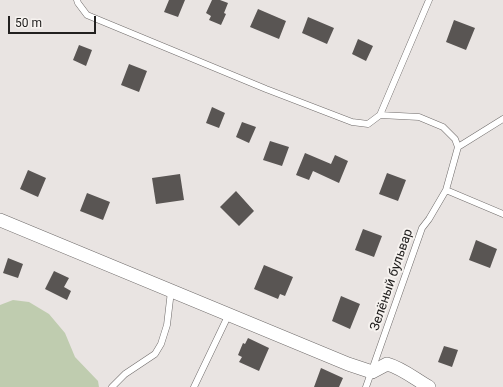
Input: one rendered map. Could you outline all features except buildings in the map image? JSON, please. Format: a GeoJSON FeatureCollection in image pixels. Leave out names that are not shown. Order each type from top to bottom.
{"type":"FeatureCollection","features":[{"type":"Feature","properties":{"kind":"street"},"geometry":{"type":"LineString","coordinates":[[0,220],[228,316],[348,364],[372,372],[387,364],[399,368],[429,387]]}},
{"type":"Feature","properties":{"kind":"lane"},"geometry":{"type":"LineString","coordinates":[[77,0],[78,4],[87,15],[273,92],[352,122],[368,124],[380,115],[429,0]]}},
{"type":"Feature","properties":{"kind":"lane"},"geometry":{"type":"LineString","coordinates":[[380,115],[419,118],[443,127],[455,139],[458,147],[503,119]]}},
{"type":"Feature","properties":{"kind":"lane","name":"Зелёный бульвар"},"geometry":{"type":"LineString","coordinates":[[366,387],[422,228],[446,190],[458,147]]}},
{"type":"Feature","properties":{"kind":"lane"},"geometry":{"type":"LineString","coordinates":[[446,190],[503,214]]}},
{"type":"Feature","properties":{"kind":"lane"},"geometry":{"type":"LineString","coordinates":[[112,387],[125,374],[155,354],[161,344],[168,325],[171,292]]}},
{"type":"Feature","properties":{"kind":"lane"},"geometry":{"type":"LineString","coordinates":[[194,387],[228,316]]}},
{"type":"Feature","properties":{"kind":"green space"},"geometry":{"type":"Polygon","coordinates":[[[13,300],[29,302],[49,314],[65,333],[75,357],[98,381],[99,387],[0,387],[0,305],[13,300]]]}}]}
